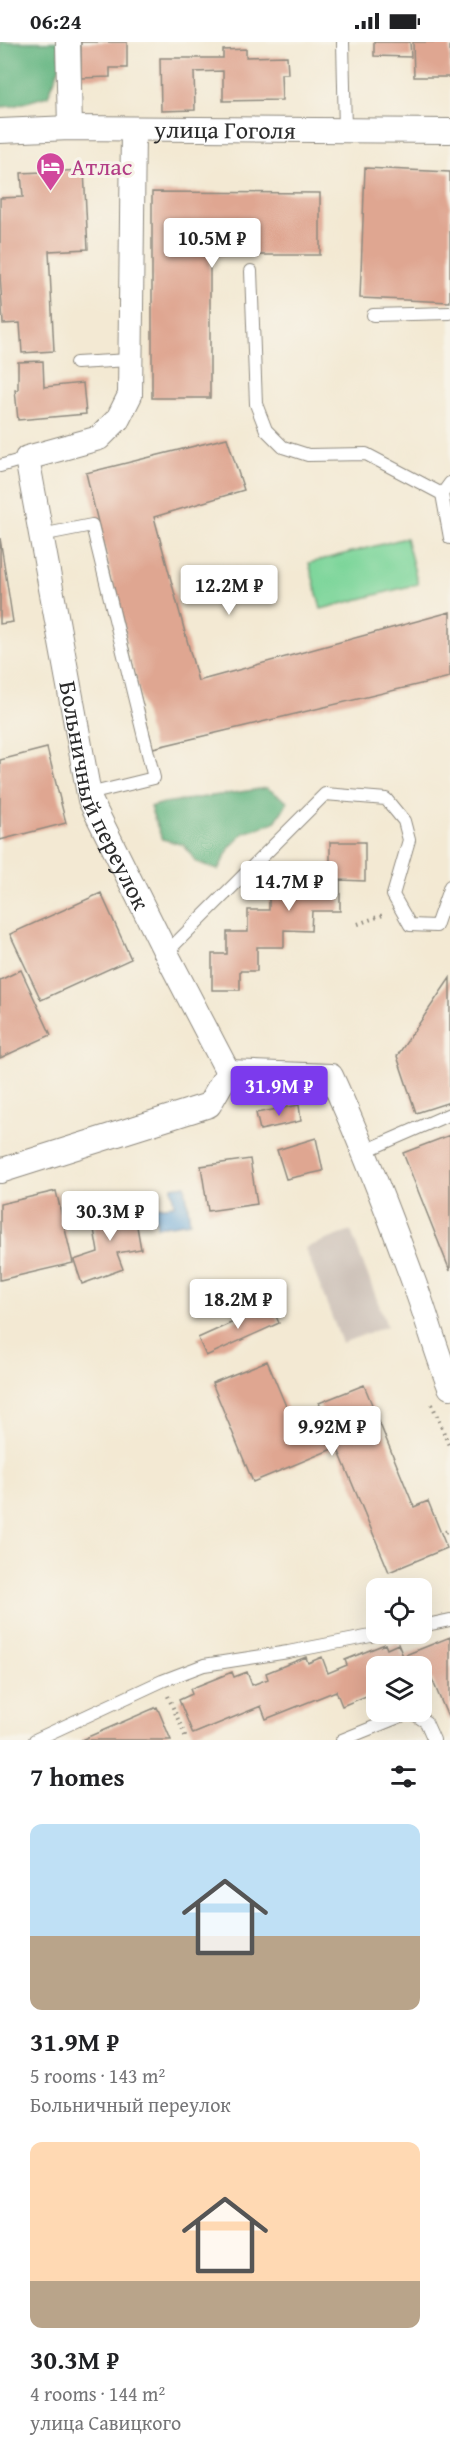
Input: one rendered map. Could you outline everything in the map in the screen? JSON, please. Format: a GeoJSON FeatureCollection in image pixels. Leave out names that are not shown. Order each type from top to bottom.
{"type":"FeatureCollection","features":[{"type":"Feature","properties":{"kind":"street"},"geometry":{"type":"LineString","coordinates":[[68,42],[70,128]]}},
{"type":"Feature","properties":{"kind":"street","name":"улица Гоголя"},"geometry":{"type":"LineString","coordinates":[[0,131],[70,128],[450,131]]}},
{"type":"Feature","properties":{"kind":"street"},"geometry":{"type":"LineString","coordinates":[[27,458],[99,438],[118,419],[130,395],[133,130]]}},
{"type":"Feature","properties":{"kind":"street","name":"Больничный переулок"},"geometry":{"type":"LineString","coordinates":[[27,458],[89,794],[166,953],[228,1072]]}},
{"type":"Feature","properties":{"kind":"street"},"geometry":{"type":"LineString","coordinates":[[6,1164],[209,1105],[228,1072],[331,1076],[417,1290],[432,1341],[450,1387]]}},
{"type":"Feature","properties":{"kind":"lane"},"geometry":{"type":"LineString","coordinates":[[343,42],[345,130]]}},
{"type":"Feature","properties":{"kind":"lane"},"geometry":{"type":"LineString","coordinates":[[251,271],[256,404],[266,429],[283,447],[308,455],[366,454],[446,489],[450,538]]}},
{"type":"Feature","properties":{"kind":"lane"},"geometry":{"type":"LineString","coordinates":[[373,315],[450,313]]}},
{"type":"Feature","properties":{"kind":"lane"},"geometry":{"type":"LineString","coordinates":[[76,363],[130,360]]}},
{"type":"Feature","properties":{"kind":"lane"},"geometry":{"type":"LineString","coordinates":[[0,466],[27,458]]}},
{"type":"Feature","properties":{"kind":"lane"},"geometry":{"type":"LineString","coordinates":[[41,535],[92,525],[154,778],[89,794]]}},
{"type":"Feature","properties":{"kind":"lane"},"geometry":{"type":"LineString","coordinates":[[166,953],[325,794],[386,799],[404,821],[409,840],[393,896],[410,925],[436,926],[450,886]]}},
{"type":"Feature","properties":{"kind":"lane"},"geometry":{"type":"LineString","coordinates":[[363,1152],[450,1114]]}},
{"type":"Feature","properties":{"kind":"lane"},"geometry":{"type":"LineString","coordinates":[[432,1624],[450,1620]]}},
{"type":"Feature","properties":{"kind":"lane"},"geometry":{"type":"LineString","coordinates":[[35,1740],[162,1681],[204,1665],[366,1637]]}},
{"type":"Feature","properties":{"kind":"lane"},"geometry":{"type":"LineString","coordinates":[[342,1740],[411,1712],[426,1722],[434,1740]]}},
{"type":"Feature","properties":{"kind":"path"},"geometry":{"type":"LineString","coordinates":[[358,924],[401,909]]}},
{"type":"Feature","properties":{"kind":"path"},"geometry":{"type":"LineString","coordinates":[[162,1681],[187,1740]]}},
{"type":"Feature","properties":{"kind":"shaded area"},"geometry":{"type":"Polygon","coordinates":[[[351,1231],[387,1326],[342,1343],[305,1248],[351,1231]]]}},
{"type":"Feature","properties":{"kind":"green space"},"geometry":{"type":"Polygon","coordinates":[[[0,42],[58,42],[60,66],[48,96],[13,106],[0,107],[0,42]]]}},
{"type":"Feature","properties":{"kind":"green space"},"geometry":{"type":"Polygon","coordinates":[[[406,538],[418,584],[321,609],[309,563],[406,538]]]}},
{"type":"Feature","properties":{"kind":"green space"},"geometry":{"type":"Polygon","coordinates":[[[267,788],[288,802],[275,822],[244,833],[230,847],[218,870],[196,862],[184,845],[162,839],[150,807],[164,803],[267,788]]]}},
{"type":"Feature","properties":{"kind":"water"},"geometry":{"type":"Polygon","coordinates":[[[185,1185],[190,1222],[157,1227],[154,1207],[174,1205],[172,1187],[185,1185]]]}},
{"type":"Feature","properties":{"kind":"building"},"geometry":{"type":"Polygon","coordinates":[[[81,42],[127,42],[127,68],[110,68],[110,77],[81,78],[81,42]]]}},
{"type":"Feature","properties":{"kind":"building"},"geometry":{"type":"Polygon","coordinates":[[[374,42],[410,42],[411,57],[374,56],[374,42]]]}},
{"type":"Feature","properties":{"kind":"building"},"geometry":{"type":"Polygon","coordinates":[[[413,42],[450,42],[450,77],[414,77],[413,42]]]}},
{"type":"Feature","properties":{"kind":"building"},"geometry":{"type":"Polygon","coordinates":[[[246,49],[246,57],[287,56],[288,74],[281,74],[282,100],[223,101],[223,71],[194,72],[195,110],[161,111],[160,58],[223,58],[223,50],[246,49]]]}},
{"type":"Feature","properties":{"kind":"building"},"geometry":{"type":"Polygon","coordinates":[[[365,168],[450,172],[450,302],[360,298],[365,168]]]}},
{"type":"Feature","properties":{"kind":"building"},"geometry":{"type":"Polygon","coordinates":[[[84,170],[88,249],[49,251],[54,351],[22,353],[20,323],[3,324],[0,276],[0,198],[23,197],[21,173],[84,170]]]}},
{"type":"Feature","properties":{"kind":"building"},"geometry":{"type":"Polygon","coordinates":[[[152,192],[320,193],[320,255],[210,255],[210,398],[152,398],[152,192]]]}},
{"type":"Feature","properties":{"kind":"building"},"geometry":{"type":"Polygon","coordinates":[[[43,361],[44,387],[83,383],[86,414],[18,420],[15,390],[18,390],[18,362],[43,361]]]}},
{"type":"Feature","properties":{"kind":"building"},"geometry":{"type":"Polygon","coordinates":[[[227,438],[244,490],[154,517],[198,681],[450,612],[450,677],[153,748],[86,473],[227,438]]]}},
{"type":"Feature","properties":{"kind":"building"},"geometry":{"type":"Polygon","coordinates":[[[0,538],[13,622],[0,624],[0,538]]]}},
{"type":"Feature","properties":{"kind":"building"},"geometry":{"type":"Polygon","coordinates":[[[47,748],[66,823],[0,840],[0,760],[47,748]]]}},
{"type":"Feature","properties":{"kind":"building"},"geometry":{"type":"Polygon","coordinates":[[[330,842],[365,842],[365,881],[340,880],[340,911],[312,911],[311,931],[284,930],[284,947],[257,947],[257,971],[240,971],[240,990],[212,990],[212,954],[227,954],[227,932],[248,932],[248,910],[269,910],[269,892],[291,892],[291,867],[330,867],[330,842]]]}},
{"type":"Feature","properties":{"kind":"building"},"geometry":{"type":"Polygon","coordinates":[[[101,893],[131,959],[41,1000],[10,934],[101,893]]]}},
{"type":"Feature","properties":{"kind":"building"},"geometry":{"type":"Polygon","coordinates":[[[21,970],[51,1035],[0,1058],[0,980],[21,970]]]}},
{"type":"Feature","properties":{"kind":"building"},"geometry":{"type":"Polygon","coordinates":[[[450,978],[450,1102],[416,1113],[397,1056],[450,978]]]}},
{"type":"Feature","properties":{"kind":"building"},"geometry":{"type":"Polygon","coordinates":[[[299,1105],[301,1121],[260,1130],[256,1113],[299,1105]]]}},
{"type":"Feature","properties":{"kind":"building"},"geometry":{"type":"Polygon","coordinates":[[[450,1135],[450,1271],[403,1153],[450,1135]]]}},
{"type":"Feature","properties":{"kind":"building"},"geometry":{"type":"Polygon","coordinates":[[[316,1138],[323,1171],[286,1179],[277,1150],[316,1138]]]}},
{"type":"Feature","properties":{"kind":"building"},"geometry":{"type":"Polygon","coordinates":[[[250,1159],[257,1204],[208,1211],[201,1166],[250,1159]]]}},
{"type":"Feature","properties":{"kind":"building"},"geometry":{"type":"Polygon","coordinates":[[[56,1191],[73,1263],[0,1280],[0,1204],[56,1191]]]}},
{"type":"Feature","properties":{"kind":"building"},"geometry":{"type":"Polygon","coordinates":[[[133,1204],[141,1249],[117,1253],[123,1269],[82,1284],[74,1260],[98,1252],[91,1212],[133,1204]]]}},
{"type":"Feature","properties":{"kind":"building"},"geometry":{"type":"Polygon","coordinates":[[[271,1305],[279,1323],[206,1356],[198,1338],[271,1305]]]}},
{"type":"Feature","properties":{"kind":"building"},"geometry":{"type":"Polygon","coordinates":[[[267,1361],[296,1430],[325,1418],[319,1403],[364,1385],[414,1507],[428,1501],[447,1548],[389,1572],[337,1447],[253,1482],[212,1383],[267,1361]]]}},
{"type":"Feature","properties":{"kind":"building"},"geometry":{"type":"Polygon","coordinates":[[[450,1637],[450,1722],[432,1679],[432,1656],[403,1656],[450,1637]]]}},
{"type":"Feature","properties":{"kind":"building"},"geometry":{"type":"Polygon","coordinates":[[[385,1644],[387,1649],[398,1644],[403,1656],[366,1656],[366,1696],[342,1706],[336,1691],[266,1719],[261,1706],[193,1734],[179,1700],[192,1694],[190,1689],[232,1672],[234,1677],[247,1672],[252,1685],[268,1679],[266,1673],[306,1657],[308,1663],[322,1657],[328,1673],[347,1665],[345,1660],[385,1644]]]}},
{"type":"Feature","properties":{"kind":"building"},"geometry":{"type":"Polygon","coordinates":[[[157,1707],[171,1740],[81,1740],[157,1707]]]}},
{"type":"Feature","properties":{"kind":"place","name":"Атлас"},"geometry":{"type":"Point","coordinates":[50,192]}}]}
